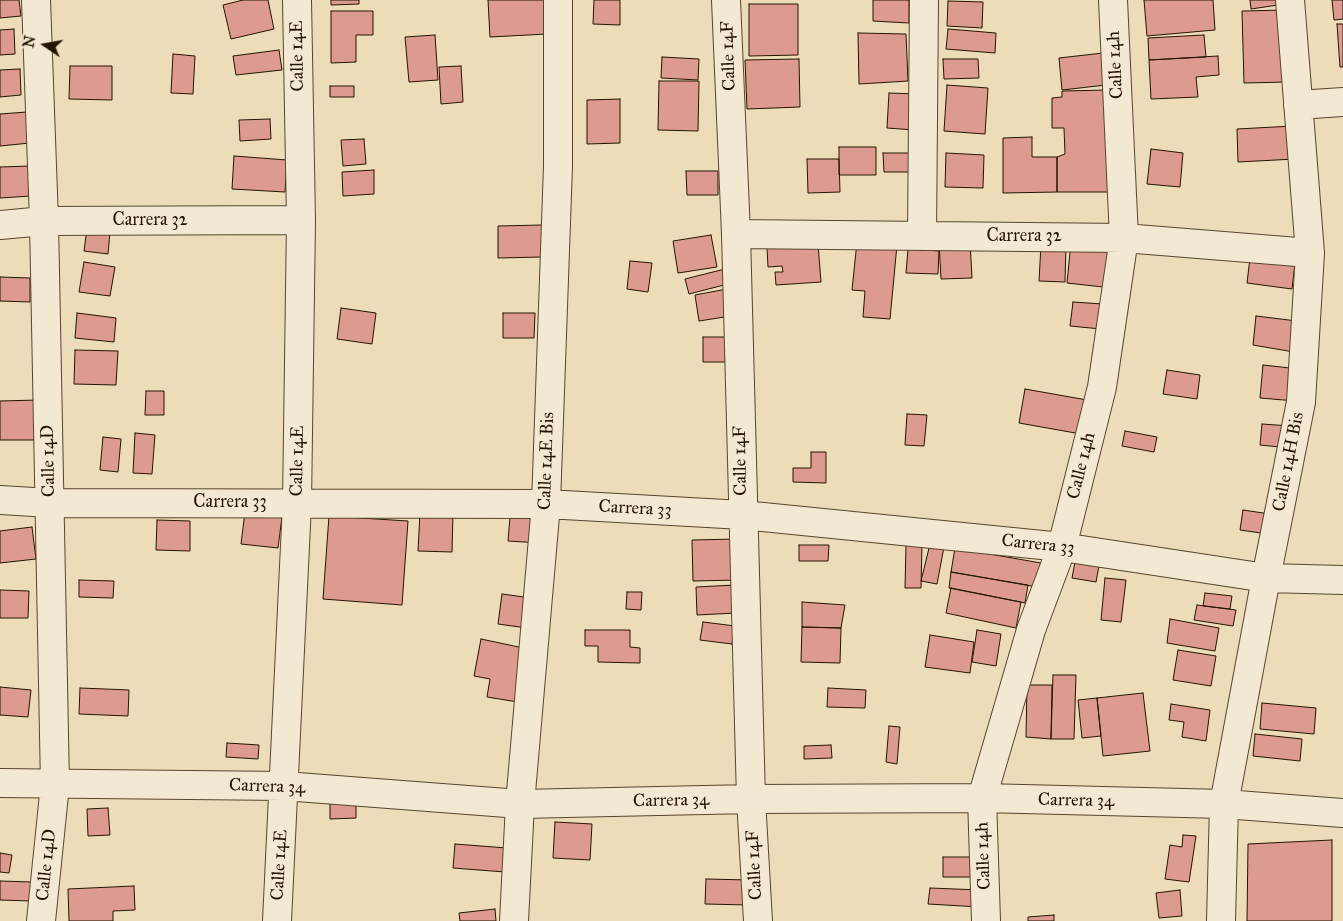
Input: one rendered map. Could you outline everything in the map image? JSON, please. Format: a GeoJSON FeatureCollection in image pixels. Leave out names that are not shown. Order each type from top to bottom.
{"type":"FeatureCollection","features":[{"type":"Feature","properties":{"kind":"street","name":"Calle 14D"},"geometry":{"type":"LineString","coordinates":[[36,0],[44,221],[55,785],[41,921]]}},
{"type":"Feature","properties":{"kind":"street","name":"Calle 14E"},"geometry":{"type":"LineString","coordinates":[[278,921],[297,504],[301,220],[297,0]]}},
{"type":"Feature","properties":{"kind":"street","name":"Calle 14E Bis"},"geometry":{"type":"LineString","coordinates":[[514,921],[520,804],[546,504],[558,166],[558,0]]}},
{"type":"Feature","properties":{"kind":"street","name":"Calle 14F"},"geometry":{"type":"LineString","coordinates":[[726,0],[736,234],[751,799],[758,921]]}},
{"type":"Feature","properties":{"kind":"street"},"geometry":{"type":"LineString","coordinates":[[922,236],[924,0]]}},
{"type":"Feature","properties":{"kind":"street","name":"Calle 14h"},"geometry":{"type":"LineString","coordinates":[[986,921],[982,798],[1031,630],[1062,547],[1102,388],[1124,238],[1113,0]]}},
{"type":"Feature","properties":{"kind":"street","name":"Calle 14H Bis"},"geometry":{"type":"LineString","coordinates":[[1221,921],[1224,804],[1301,402],[1310,254],[1290,0]]}},
{"type":"Feature","properties":{"kind":"street"},"geometry":{"type":"LineString","coordinates":[[1298,105],[1343,102]]}},
{"type":"Feature","properties":{"kind":"street","name":"Carrera 32"},"geometry":{"type":"LineString","coordinates":[[0,225],[44,221],[301,220]]}},
{"type":"Feature","properties":{"kind":"street","name":"Carrera 32"},"geometry":{"type":"LineString","coordinates":[[736,234],[1124,238],[1310,254]]}},
{"type":"Feature","properties":{"kind":"street","name":"Carrera 33"},"geometry":{"type":"LineString","coordinates":[[0,500],[50,503],[546,504],[743,515],[1062,547],[1266,578],[1343,580]]}},
{"type":"Feature","properties":{"kind":"street","name":"Carrera 34"},"geometry":{"type":"LineString","coordinates":[[0,783],[284,786],[520,804],[751,799],[982,798],[1224,804],[1343,813]]}},
{"type":"Feature","properties":{"kind":"building"},"geometry":{"type":"Polygon","coordinates":[[[0,0],[19,0],[21,16],[0,18],[0,0]]]}},
{"type":"Feature","properties":{"kind":"building"},"geometry":{"type":"Polygon","coordinates":[[[243,0],[268,0],[274,29],[231,39],[223,5],[243,0]]]}},
{"type":"Feature","properties":{"kind":"building"},"geometry":{"type":"Polygon","coordinates":[[[331,0],[359,0],[359,4],[331,5],[331,0]]]}},
{"type":"Feature","properties":{"kind":"building"},"geometry":{"type":"Polygon","coordinates":[[[488,0],[545,0],[547,34],[490,37],[488,0]]]}},
{"type":"Feature","properties":{"kind":"building"},"geometry":{"type":"Polygon","coordinates":[[[594,0],[620,0],[620,25],[593,24],[594,0]]]}},
{"type":"Feature","properties":{"kind":"building"},"geometry":{"type":"Polygon","coordinates":[[[873,0],[909,0],[909,23],[873,21],[873,0]]]}},
{"type":"Feature","properties":{"kind":"building"},"geometry":{"type":"Polygon","coordinates":[[[1144,0],[1213,0],[1215,30],[1147,36],[1144,0]]]}},
{"type":"Feature","properties":{"kind":"building"},"geometry":{"type":"Polygon","coordinates":[[[1250,0],[1277,0],[1278,5],[1251,9],[1250,0]]]}},
{"type":"Feature","properties":{"kind":"building"},"geometry":{"type":"Polygon","coordinates":[[[1332,0],[1343,0],[1343,19],[1334,20],[1332,0]]]}},
{"type":"Feature","properties":{"kind":"building"},"geometry":{"type":"Polygon","coordinates":[[[948,1],[983,2],[982,28],[947,26],[948,1]]]}},
{"type":"Feature","properties":{"kind":"building"},"geometry":{"type":"Polygon","coordinates":[[[749,4],[798,4],[798,55],[749,56],[749,4]]]}},
{"type":"Feature","properties":{"kind":"building"},"geometry":{"type":"Polygon","coordinates":[[[1286,10],[1288,82],[1244,83],[1242,11],[1286,10]]]}},
{"type":"Feature","properties":{"kind":"building"},"geometry":{"type":"Polygon","coordinates":[[[331,11],[373,11],[373,35],[356,35],[356,62],[331,63],[331,11]]]}},
{"type":"Feature","properties":{"kind":"building"},"geometry":{"type":"Polygon","coordinates":[[[1337,24],[1343,24],[1343,67],[1340,67],[1337,24]]]}},
{"type":"Feature","properties":{"kind":"building"},"geometry":{"type":"Polygon","coordinates":[[[14,29],[15,54],[0,55],[0,30],[14,29]]]}},
{"type":"Feature","properties":{"kind":"building"},"geometry":{"type":"Polygon","coordinates":[[[948,29],[996,33],[995,53],[946,49],[948,29]]]}},
{"type":"Feature","properties":{"kind":"building"},"geometry":{"type":"Polygon","coordinates":[[[858,33],[906,34],[908,81],[859,84],[858,33]]]}},
{"type":"Feature","properties":{"kind":"building"},"geometry":{"type":"Polygon","coordinates":[[[435,35],[438,80],[409,82],[405,37],[435,35]]]}},
{"type":"Feature","properties":{"kind":"building"},"geometry":{"type":"Polygon","coordinates":[[[1204,35],[1206,57],[1149,60],[1148,38],[1204,35]]]}},
{"type":"Feature","properties":{"kind":"building"},"geometry":{"type":"Polygon","coordinates":[[[279,50],[282,70],[236,75],[233,56],[279,50]]]}},
{"type":"Feature","properties":{"kind":"building"},"geometry":{"type":"Polygon","coordinates":[[[1103,53],[1106,85],[1062,90],[1059,58],[1103,53]]]}},
{"type":"Feature","properties":{"kind":"building"},"geometry":{"type":"Polygon","coordinates":[[[173,54],[195,56],[193,94],[171,93],[173,54]]]}},
{"type":"Feature","properties":{"kind":"building"},"geometry":{"type":"Polygon","coordinates":[[[1218,56],[1219,75],[1196,77],[1198,97],[1151,99],[1149,60],[1218,56]]]}},
{"type":"Feature","properties":{"kind":"building"},"geometry":{"type":"Polygon","coordinates":[[[662,57],[699,59],[698,80],[661,78],[662,57]]]}},
{"type":"Feature","properties":{"kind":"building"},"geometry":{"type":"Polygon","coordinates":[[[799,59],[800,107],[747,109],[745,60],[799,59]]]}},
{"type":"Feature","properties":{"kind":"building"},"geometry":{"type":"Polygon","coordinates":[[[943,59],[978,59],[979,78],[944,79],[943,59]]]}},
{"type":"Feature","properties":{"kind":"building"},"geometry":{"type":"Polygon","coordinates":[[[70,66],[112,66],[112,100],[69,99],[70,66]]]}},
{"type":"Feature","properties":{"kind":"building"},"geometry":{"type":"Polygon","coordinates":[[[461,66],[463,102],[441,104],[439,67],[461,66]]]}},
{"type":"Feature","properties":{"kind":"building"},"geometry":{"type":"Polygon","coordinates":[[[20,69],[21,95],[0,97],[0,70],[20,69]]]}},
{"type":"Feature","properties":{"kind":"building"},"geometry":{"type":"Polygon","coordinates":[[[659,81],[699,81],[698,131],[658,130],[659,81]]]}},
{"type":"Feature","properties":{"kind":"building"},"geometry":{"type":"Polygon","coordinates":[[[947,85],[988,88],[985,134],[944,131],[947,85]]]}},
{"type":"Feature","properties":{"kind":"building"},"geometry":{"type":"Polygon","coordinates":[[[330,86],[354,86],[354,97],[330,97],[330,86]]]}},
{"type":"Feature","properties":{"kind":"building"},"geometry":{"type":"Polygon","coordinates":[[[1107,90],[1110,192],[1057,192],[1057,157],[1065,154],[1064,128],[1052,128],[1052,98],[1062,97],[1062,91],[1107,90]]]}},
{"type":"Feature","properties":{"kind":"building"},"geometry":{"type":"Polygon","coordinates":[[[889,93],[917,94],[915,130],[887,128],[889,93]]]}},
{"type":"Feature","properties":{"kind":"building"},"geometry":{"type":"Polygon","coordinates":[[[620,99],[620,143],[587,144],[587,100],[620,99]]]}},
{"type":"Feature","properties":{"kind":"building"},"geometry":{"type":"Polygon","coordinates":[[[27,112],[30,143],[0,146],[0,114],[27,112]]]}},
{"type":"Feature","properties":{"kind":"building"},"geometry":{"type":"Polygon","coordinates":[[[270,119],[271,139],[240,141],[239,120],[270,119]]]}},
{"type":"Feature","properties":{"kind":"building"},"geometry":{"type":"Polygon","coordinates":[[[1293,126],[1295,159],[1238,162],[1237,129],[1293,126]]]}},
{"type":"Feature","properties":{"kind":"building"},"geometry":{"type":"Polygon","coordinates":[[[1032,137],[1032,157],[1057,157],[1057,192],[1003,193],[1003,138],[1032,137]]]}},
{"type":"Feature","properties":{"kind":"building"},"geometry":{"type":"Polygon","coordinates":[[[364,139],[366,164],[343,166],[341,140],[364,139]]]}},
{"type":"Feature","properties":{"kind":"building"},"geometry":{"type":"Polygon","coordinates":[[[839,147],[876,147],[876,175],[839,175],[839,147]]]}},
{"type":"Feature","properties":{"kind":"building"},"geometry":{"type":"Polygon","coordinates":[[[1151,149],[1183,153],[1180,187],[1147,184],[1151,149]]]}},
{"type":"Feature","properties":{"kind":"building"},"geometry":{"type":"Polygon","coordinates":[[[883,153],[912,153],[912,172],[884,172],[883,153]]]}},
{"type":"Feature","properties":{"kind":"building"},"geometry":{"type":"Polygon","coordinates":[[[946,153],[984,155],[983,188],[945,187],[946,153]]]}},
{"type":"Feature","properties":{"kind":"building"},"geometry":{"type":"Polygon","coordinates":[[[234,156],[287,160],[285,192],[232,189],[234,156]]]}},
{"type":"Feature","properties":{"kind":"building"},"geometry":{"type":"Polygon","coordinates":[[[807,159],[839,159],[840,192],[808,193],[807,159]]]}},
{"type":"Feature","properties":{"kind":"building"},"geometry":{"type":"Polygon","coordinates":[[[30,166],[31,196],[0,198],[0,167],[30,166]]]}},
{"type":"Feature","properties":{"kind":"building"},"geometry":{"type":"Polygon","coordinates":[[[374,170],[374,194],[343,196],[342,172],[374,170]]]}},
{"type":"Feature","properties":{"kind":"building"},"geometry":{"type":"Polygon","coordinates":[[[686,171],[718,171],[718,195],[687,195],[686,171]]]}},
{"type":"Feature","properties":{"kind":"building"},"geometry":{"type":"Polygon","coordinates":[[[542,225],[542,257],[498,258],[498,226],[542,225]]]}},
{"type":"Feature","properties":{"kind":"building"},"geometry":{"type":"Polygon","coordinates":[[[87,228],[110,232],[108,254],[84,251],[87,228]]]}},
{"type":"Feature","properties":{"kind":"building"},"geometry":{"type":"Polygon","coordinates":[[[711,235],[717,267],[678,273],[673,241],[711,235]]]}},
{"type":"Feature","properties":{"kind":"building"},"geometry":{"type":"Polygon","coordinates":[[[970,241],[972,278],[941,279],[939,242],[970,241]]]}},
{"type":"Feature","properties":{"kind":"building"},"geometry":{"type":"Polygon","coordinates":[[[857,242],[897,245],[890,319],[863,317],[865,291],[852,290],[857,242]]]}},
{"type":"Feature","properties":{"kind":"building"},"geometry":{"type":"Polygon","coordinates":[[[1071,242],[1116,247],[1112,288],[1067,283],[1071,242]]]}},
{"type":"Feature","properties":{"kind":"building"},"geometry":{"type":"Polygon","coordinates":[[[818,244],[821,282],[776,285],[775,272],[783,272],[782,266],[768,267],[767,248],[818,244]]]}},
{"type":"Feature","properties":{"kind":"building"},"geometry":{"type":"Polygon","coordinates":[[[1041,245],[1066,246],[1065,282],[1039,281],[1041,245]]]}},
{"type":"Feature","properties":{"kind":"building"},"geometry":{"type":"Polygon","coordinates":[[[908,249],[939,251],[938,274],[906,273],[908,249]]]}},
{"type":"Feature","properties":{"kind":"building"},"geometry":{"type":"Polygon","coordinates":[[[1250,258],[1295,263],[1292,289],[1247,283],[1250,258]]]}},
{"type":"Feature","properties":{"kind":"building"},"geometry":{"type":"Polygon","coordinates":[[[630,261],[652,263],[648,292],[627,289],[630,261]]]}},
{"type":"Feature","properties":{"kind":"building"},"geometry":{"type":"Polygon","coordinates":[[[84,262],[115,267],[110,296],[79,292],[84,262]]]}},
{"type":"Feature","properties":{"kind":"building"},"geometry":{"type":"Polygon","coordinates":[[[725,269],[728,284],[689,294],[685,279],[725,269]]]}},
{"type":"Feature","properties":{"kind":"building"},"geometry":{"type":"Polygon","coordinates":[[[0,277],[30,278],[30,302],[0,301],[0,277]]]}},
{"type":"Feature","properties":{"kind":"building"},"geometry":{"type":"Polygon","coordinates":[[[727,289],[731,316],[699,321],[695,295],[727,289]]]}},
{"type":"Feature","properties":{"kind":"building"},"geometry":{"type":"Polygon","coordinates":[[[1073,302],[1103,304],[1101,329],[1070,326],[1073,302]]]}},
{"type":"Feature","properties":{"kind":"building"},"geometry":{"type":"Polygon","coordinates":[[[341,308],[376,313],[372,344],[337,339],[341,308]]]}},
{"type":"Feature","properties":{"kind":"building"},"geometry":{"type":"Polygon","coordinates":[[[77,313],[116,318],[114,342],[75,338],[77,313]]]}},
{"type":"Feature","properties":{"kind":"building"},"geometry":{"type":"Polygon","coordinates":[[[503,313],[535,313],[534,338],[503,338],[503,313]]]}},
{"type":"Feature","properties":{"kind":"building"},"geometry":{"type":"Polygon","coordinates":[[[1256,316],[1305,322],[1300,353],[1253,345],[1256,316]]]}},
{"type":"Feature","properties":{"kind":"building"},"geometry":{"type":"Polygon","coordinates":[[[703,337],[731,337],[731,362],[703,362],[703,337]]]}},
{"type":"Feature","properties":{"kind":"building"},"geometry":{"type":"Polygon","coordinates":[[[75,350],[118,351],[116,385],[74,384],[75,350]]]}},
{"type":"Feature","properties":{"kind":"building"},"geometry":{"type":"Polygon","coordinates":[[[1263,365],[1299,369],[1296,401],[1260,398],[1263,365]]]}},
{"type":"Feature","properties":{"kind":"building"},"geometry":{"type":"Polygon","coordinates":[[[1167,370],[1200,375],[1197,399],[1163,394],[1167,370]]]}},
{"type":"Feature","properties":{"kind":"building"},"geometry":{"type":"Polygon","coordinates":[[[1025,389],[1087,400],[1081,434],[1019,423],[1025,389]]]}},
{"type":"Feature","properties":{"kind":"building"},"geometry":{"type":"Polygon","coordinates":[[[146,391],[164,391],[164,415],[145,415],[146,391]]]}},
{"type":"Feature","properties":{"kind":"building"},"geometry":{"type":"Polygon","coordinates":[[[39,400],[39,440],[0,440],[0,401],[39,400]]]}},
{"type":"Feature","properties":{"kind":"building"},"geometry":{"type":"Polygon","coordinates":[[[907,414],[927,415],[924,446],[905,445],[907,414]]]}},
{"type":"Feature","properties":{"kind":"building"},"geometry":{"type":"Polygon","coordinates":[[[1262,424],[1291,426],[1290,448],[1260,445],[1262,424]]]}},
{"type":"Feature","properties":{"kind":"building"},"geometry":{"type":"Polygon","coordinates":[[[1125,431],[1157,437],[1154,452],[1122,446],[1125,431]]]}},
{"type":"Feature","properties":{"kind":"building"},"geometry":{"type":"Polygon","coordinates":[[[135,433],[155,435],[152,474],[133,473],[135,433]]]}},
{"type":"Feature","properties":{"kind":"building"},"geometry":{"type":"Polygon","coordinates":[[[103,437],[121,439],[118,472],[100,470],[103,437]]]}},
{"type":"Feature","properties":{"kind":"building"},"geometry":{"type":"Polygon","coordinates":[[[811,452],[826,452],[826,483],[793,482],[793,468],[811,468],[811,452]]]}},
{"type":"Feature","properties":{"kind":"building"},"geometry":{"type":"Polygon","coordinates":[[[511,505],[543,508],[540,543],[508,541],[511,505]]]}},
{"type":"Feature","properties":{"kind":"building"},"geometry":{"type":"Polygon","coordinates":[[[1243,510],[1270,514],[1268,534],[1240,530],[1243,510]]]}},
{"type":"Feature","properties":{"kind":"building"},"geometry":{"type":"Polygon","coordinates":[[[245,512],[282,517],[278,548],[241,544],[245,512]]]}},
{"type":"Feature","properties":{"kind":"building"},"geometry":{"type":"Polygon","coordinates":[[[420,513],[453,513],[452,552],[418,551],[420,513]]]}},
{"type":"Feature","properties":{"kind":"building"},"geometry":{"type":"Polygon","coordinates":[[[329,516],[408,521],[402,605],[323,599],[329,516]]]}},
{"type":"Feature","properties":{"kind":"building"},"geometry":{"type":"Polygon","coordinates":[[[157,520],[190,521],[190,551],[156,550],[157,520]]]}},
{"type":"Feature","properties":{"kind":"building"},"geometry":{"type":"Polygon","coordinates":[[[32,527],[36,559],[0,563],[0,531],[32,527]]]}},
{"type":"Feature","properties":{"kind":"building"},"geometry":{"type":"Polygon","coordinates":[[[738,539],[739,580],[693,581],[692,540],[738,539]]]}},
{"type":"Feature","properties":{"kind":"building"},"geometry":{"type":"Polygon","coordinates":[[[930,544],[944,547],[937,584],[921,581],[930,544]]]}},
{"type":"Feature","properties":{"kind":"building"},"geometry":{"type":"Polygon","coordinates":[[[799,545],[829,545],[828,561],[799,561],[799,545]]]}},
{"type":"Feature","properties":{"kind":"building"},"geometry":{"type":"Polygon","coordinates":[[[906,545],[922,545],[921,588],[905,588],[906,545]]]}},
{"type":"Feature","properties":{"kind":"building"},"geometry":{"type":"Polygon","coordinates":[[[955,548],[1041,563],[1037,587],[951,572],[955,548]]]}},
{"type":"Feature","properties":{"kind":"building"},"geometry":{"type":"Polygon","coordinates":[[[1075,562],[1099,566],[1096,582],[1072,578],[1075,562]]]}},
{"type":"Feature","properties":{"kind":"building"},"geometry":{"type":"Polygon","coordinates":[[[951,572],[1028,585],[1025,603],[949,588],[951,572]]]}},
{"type":"Feature","properties":{"kind":"building"},"geometry":{"type":"Polygon","coordinates":[[[1105,578],[1126,580],[1121,622],[1101,620],[1105,578]]]}},
{"type":"Feature","properties":{"kind":"building"},"geometry":{"type":"Polygon","coordinates":[[[79,580],[114,581],[113,598],[79,597],[79,580]]]}},
{"type":"Feature","properties":{"kind":"building"},"geometry":{"type":"Polygon","coordinates":[[[735,585],[736,613],[697,615],[696,587],[735,585]]]}},
{"type":"Feature","properties":{"kind":"building"},"geometry":{"type":"Polygon","coordinates":[[[951,588],[1021,602],[1016,628],[946,613],[951,588]]]}},
{"type":"Feature","properties":{"kind":"building"},"geometry":{"type":"Polygon","coordinates":[[[0,590],[29,591],[28,618],[0,618],[0,590]]]}},
{"type":"Feature","properties":{"kind":"building"},"geometry":{"type":"Polygon","coordinates":[[[627,592],[642,592],[641,610],[626,609],[627,592]]]}},
{"type":"Feature","properties":{"kind":"building"},"geometry":{"type":"Polygon","coordinates":[[[1205,593],[1232,596],[1230,609],[1203,606],[1205,593]]]}},
{"type":"Feature","properties":{"kind":"building"},"geometry":{"type":"Polygon","coordinates":[[[502,594],[531,598],[527,628],[498,624],[502,594]]]}},
{"type":"Feature","properties":{"kind":"building"},"geometry":{"type":"Polygon","coordinates":[[[802,602],[845,605],[841,628],[802,627],[802,602]]]}},
{"type":"Feature","properties":{"kind":"building"},"geometry":{"type":"Polygon","coordinates":[[[1197,605],[1236,610],[1233,626],[1194,620],[1197,605]]]}},
{"type":"Feature","properties":{"kind":"building"},"geometry":{"type":"Polygon","coordinates":[[[1170,619],[1219,628],[1215,651],[1167,643],[1170,619]]]}},
{"type":"Feature","properties":{"kind":"building"},"geometry":{"type":"Polygon","coordinates":[[[703,622],[735,626],[732,644],[700,640],[703,622]]]}},
{"type":"Feature","properties":{"kind":"building"},"geometry":{"type":"Polygon","coordinates":[[[802,627],[841,628],[840,663],[801,662],[802,627]]]}},
{"type":"Feature","properties":{"kind":"building"},"geometry":{"type":"Polygon","coordinates":[[[585,630],[630,630],[630,647],[640,648],[640,663],[598,662],[598,646],[585,646],[585,630]]]}},
{"type":"Feature","properties":{"kind":"building"},"geometry":{"type":"Polygon","coordinates":[[[977,630],[1001,634],[996,666],[972,662],[977,630]]]}},
{"type":"Feature","properties":{"kind":"building"},"geometry":{"type":"Polygon","coordinates":[[[930,635],[974,642],[970,673],[925,667],[930,635]]]}},
{"type":"Feature","properties":{"kind":"building"},"geometry":{"type":"Polygon","coordinates":[[[481,639],[528,649],[518,702],[487,697],[490,679],[474,676],[481,639]]]}},
{"type":"Feature","properties":{"kind":"building"},"geometry":{"type":"Polygon","coordinates":[[[1178,650],[1216,656],[1211,686],[1173,680],[1178,650]]]}},
{"type":"Feature","properties":{"kind":"building"},"geometry":{"type":"Polygon","coordinates":[[[1053,675],[1076,675],[1074,739],[1051,739],[1053,675]]]}},
{"type":"Feature","properties":{"kind":"building"},"geometry":{"type":"Polygon","coordinates":[[[1027,685],[1052,685],[1051,739],[1026,737],[1027,685]]]}},
{"type":"Feature","properties":{"kind":"building"},"geometry":{"type":"Polygon","coordinates":[[[0,687],[31,690],[28,717],[0,715],[0,687]]]}},
{"type":"Feature","properties":{"kind":"building"},"geometry":{"type":"Polygon","coordinates":[[[80,688],[129,690],[128,716],[79,714],[80,688]]]}},
{"type":"Feature","properties":{"kind":"building"},"geometry":{"type":"Polygon","coordinates":[[[828,688],[866,690],[865,708],[827,707],[828,688]]]}},
{"type":"Feature","properties":{"kind":"building"},"geometry":{"type":"Polygon","coordinates":[[[1143,693],[1150,751],[1103,756],[1097,698],[1143,693]]]}},
{"type":"Feature","properties":{"kind":"building"},"geometry":{"type":"Polygon","coordinates":[[[1097,698],[1101,736],[1082,738],[1078,700],[1097,698]]]}},
{"type":"Feature","properties":{"kind":"building"},"geometry":{"type":"Polygon","coordinates":[[[1262,703],[1316,708],[1314,734],[1260,729],[1262,703]]]}},
{"type":"Feature","properties":{"kind":"building"},"geometry":{"type":"Polygon","coordinates":[[[1171,704],[1210,710],[1206,741],[1182,737],[1184,722],[1169,720],[1171,704]]]}},
{"type":"Feature","properties":{"kind":"building"},"geometry":{"type":"Polygon","coordinates":[[[889,726],[900,727],[897,764],[886,762],[889,726]]]}},
{"type":"Feature","properties":{"kind":"building"},"geometry":{"type":"Polygon","coordinates":[[[1255,734],[1302,739],[1300,761],[1253,756],[1255,734]]]}},
{"type":"Feature","properties":{"kind":"building"},"geometry":{"type":"Polygon","coordinates":[[[227,743],[259,745],[258,759],[226,757],[227,743]]]}},
{"type":"Feature","properties":{"kind":"building"},"geometry":{"type":"Polygon","coordinates":[[[831,745],[832,758],[804,759],[804,746],[831,745]]]}},
{"type":"Feature","properties":{"kind":"building"},"geometry":{"type":"Polygon","coordinates":[[[330,799],[356,799],[356,818],[330,819],[330,799]]]}},
{"type":"Feature","properties":{"kind":"building"},"geometry":{"type":"Polygon","coordinates":[[[108,808],[110,835],[88,836],[87,809],[108,808]]]}},
{"type":"Feature","properties":{"kind":"building"},"geometry":{"type":"Polygon","coordinates":[[[555,822],[592,824],[590,860],[553,858],[555,822]]]}},
{"type":"Feature","properties":{"kind":"building"},"geometry":{"type":"Polygon","coordinates":[[[1183,835],[1196,836],[1189,882],[1165,879],[1170,845],[1182,847],[1183,835]]]}},
{"type":"Feature","properties":{"kind":"building"},"geometry":{"type":"Polygon","coordinates":[[[1332,840],[1332,921],[1247,921],[1248,844],[1332,840]]]}},
{"type":"Feature","properties":{"kind":"building"},"geometry":{"type":"Polygon","coordinates":[[[455,844],[507,848],[505,872],[453,868],[455,844]]]}},
{"type":"Feature","properties":{"kind":"building"},"geometry":{"type":"Polygon","coordinates":[[[0,853],[12,855],[9,873],[0,872],[0,853]]]}},
{"type":"Feature","properties":{"kind":"building"},"geometry":{"type":"Polygon","coordinates":[[[943,857],[983,857],[983,877],[943,877],[943,857]]]}},
{"type":"Feature","properties":{"kind":"building"},"geometry":{"type":"Polygon","coordinates":[[[706,879],[750,880],[749,905],[705,904],[706,879]]]}},
{"type":"Feature","properties":{"kind":"building"},"geometry":{"type":"Polygon","coordinates":[[[0,881],[32,882],[31,901],[0,900],[0,881]]]}},
{"type":"Feature","properties":{"kind":"building"},"geometry":{"type":"Polygon","coordinates":[[[134,886],[135,910],[113,911],[113,921],[69,921],[68,889],[134,886]]]}},
{"type":"Feature","properties":{"kind":"building"},"geometry":{"type":"Polygon","coordinates":[[[930,888],[981,890],[980,907],[928,904],[930,888]]]}},
{"type":"Feature","properties":{"kind":"building"},"geometry":{"type":"Polygon","coordinates":[[[1180,890],[1182,916],[1159,918],[1156,893],[1180,890]]]}},
{"type":"Feature","properties":{"kind":"building"},"geometry":{"type":"Polygon","coordinates":[[[495,909],[496,921],[460,921],[459,913],[495,909]]]}},
{"type":"Feature","properties":{"kind":"building"},"geometry":{"type":"Polygon","coordinates":[[[1054,915],[1054,921],[1028,921],[1028,917],[1054,915]]]}}]}
